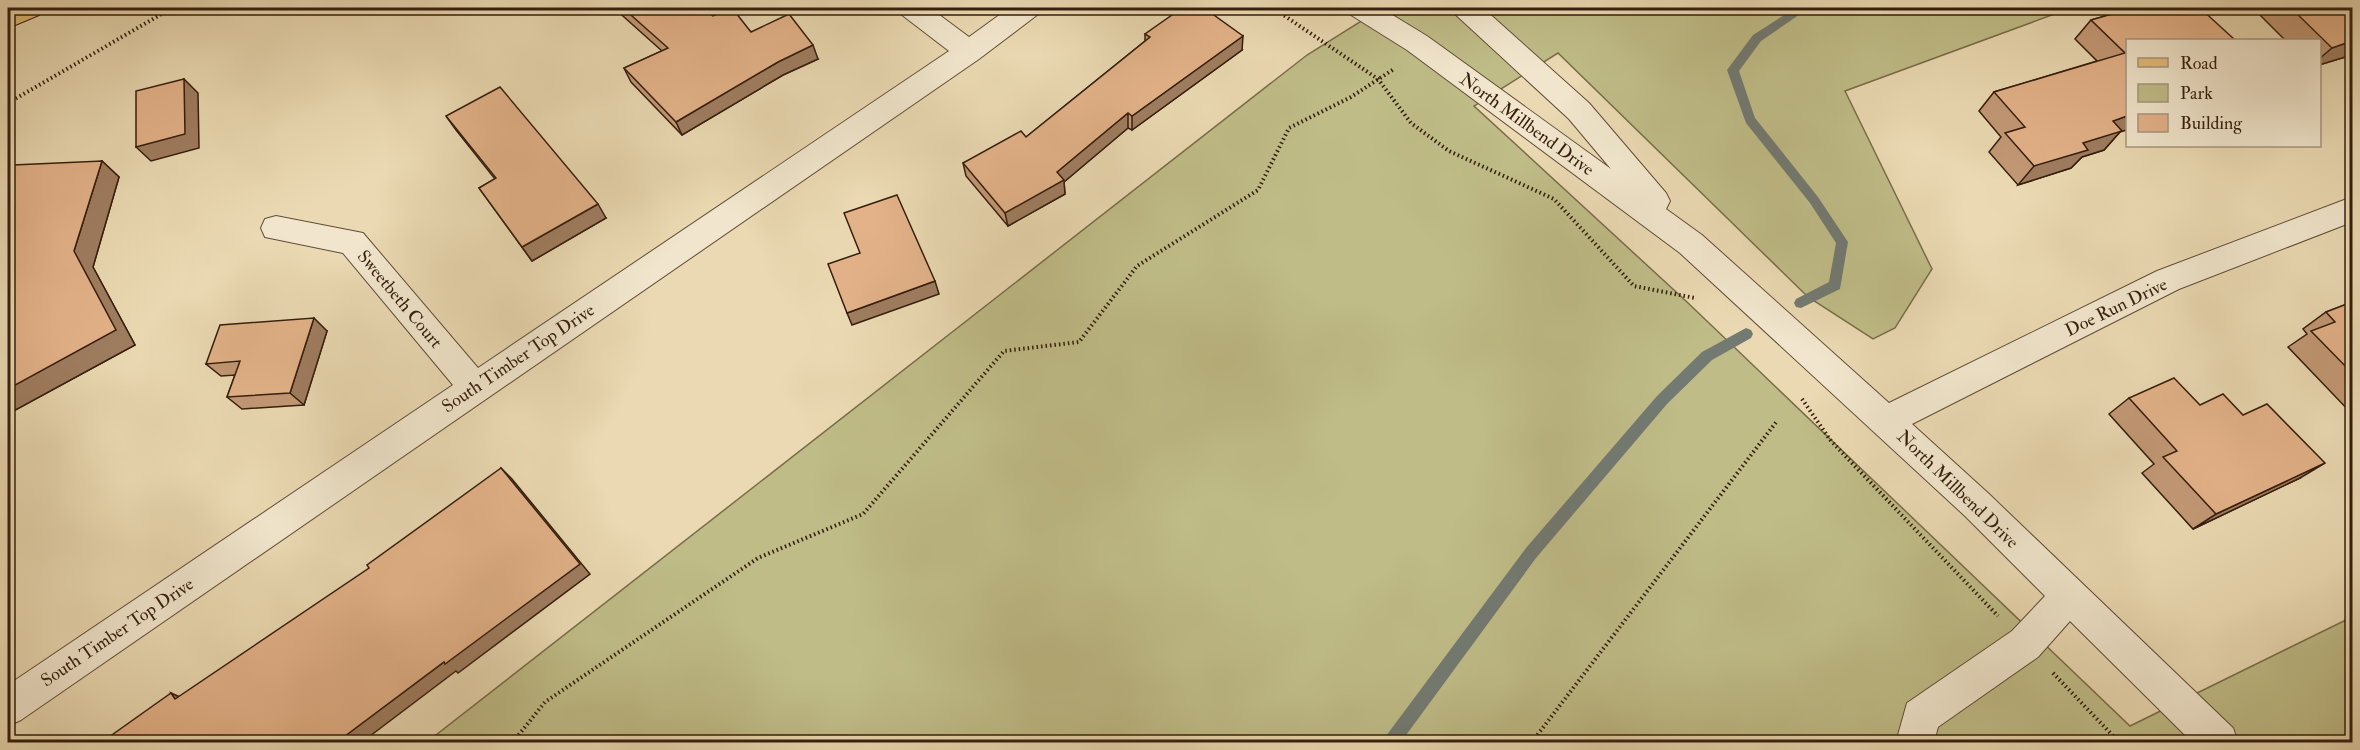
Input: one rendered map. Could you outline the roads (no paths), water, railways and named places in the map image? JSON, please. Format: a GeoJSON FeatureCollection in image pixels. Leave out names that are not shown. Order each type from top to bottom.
{"type":"FeatureCollection","features":[{"type":"Feature","properties":{"kind":"main road"},"geometry":{"type":"LineString","coordinates":[[8,18],[28,8]]}},
{"type":"Feature","properties":{"kind":"street"},"geometry":{"type":"LineString","coordinates":[[912,8],[969,52]]}},
{"type":"Feature","properties":{"kind":"street","name":"South Timber Top Drive"},"geometry":{"type":"LineString","coordinates":[[8,707],[969,52],[1027,8]]}},
{"type":"Feature","properties":{"kind":"street","name":"North Millbend Drive"},"geometry":{"type":"LineString","coordinates":[[1361,8],[1417,43],[1691,244],[1886,421],[2218,742]]}},
{"type":"Feature","properties":{"kind":"street","name":"North Millbend Drive"},"geometry":{"type":"LineString","coordinates":[[1466,8],[1579,111],[1691,244]]}},
{"type":"Feature","properties":{"kind":"street","name":"Doe Run Drive"},"geometry":{"type":"LineString","coordinates":[[1886,421],[2168,280],[2352,209]]}},
{"type":"Feature","properties":{"kind":"street","name":"Sweetbeth Court"},"geometry":{"type":"LineString","coordinates":[[276,228],[352,242],[475,388]]}},
{"type":"Feature","properties":{"kind":"street"},"geometry":{"type":"LineString","coordinates":[[1915,742],[1922,716],[2025,644],[2069,596]]}},
{"type":"Feature","properties":{"kind":"waterway"},"geometry":{"type":"LineString","coordinates":[[1801,303],[1835,285],[1842,242],[1814,200],[1750,120],[1733,70],[1757,38],[1803,8]]}},
{"type":"Feature","properties":{"kind":"waterway"},"geometry":{"type":"LineString","coordinates":[[1392,742],[1531,553],[1662,400],[1707,356],[1746,334]]}}]}
